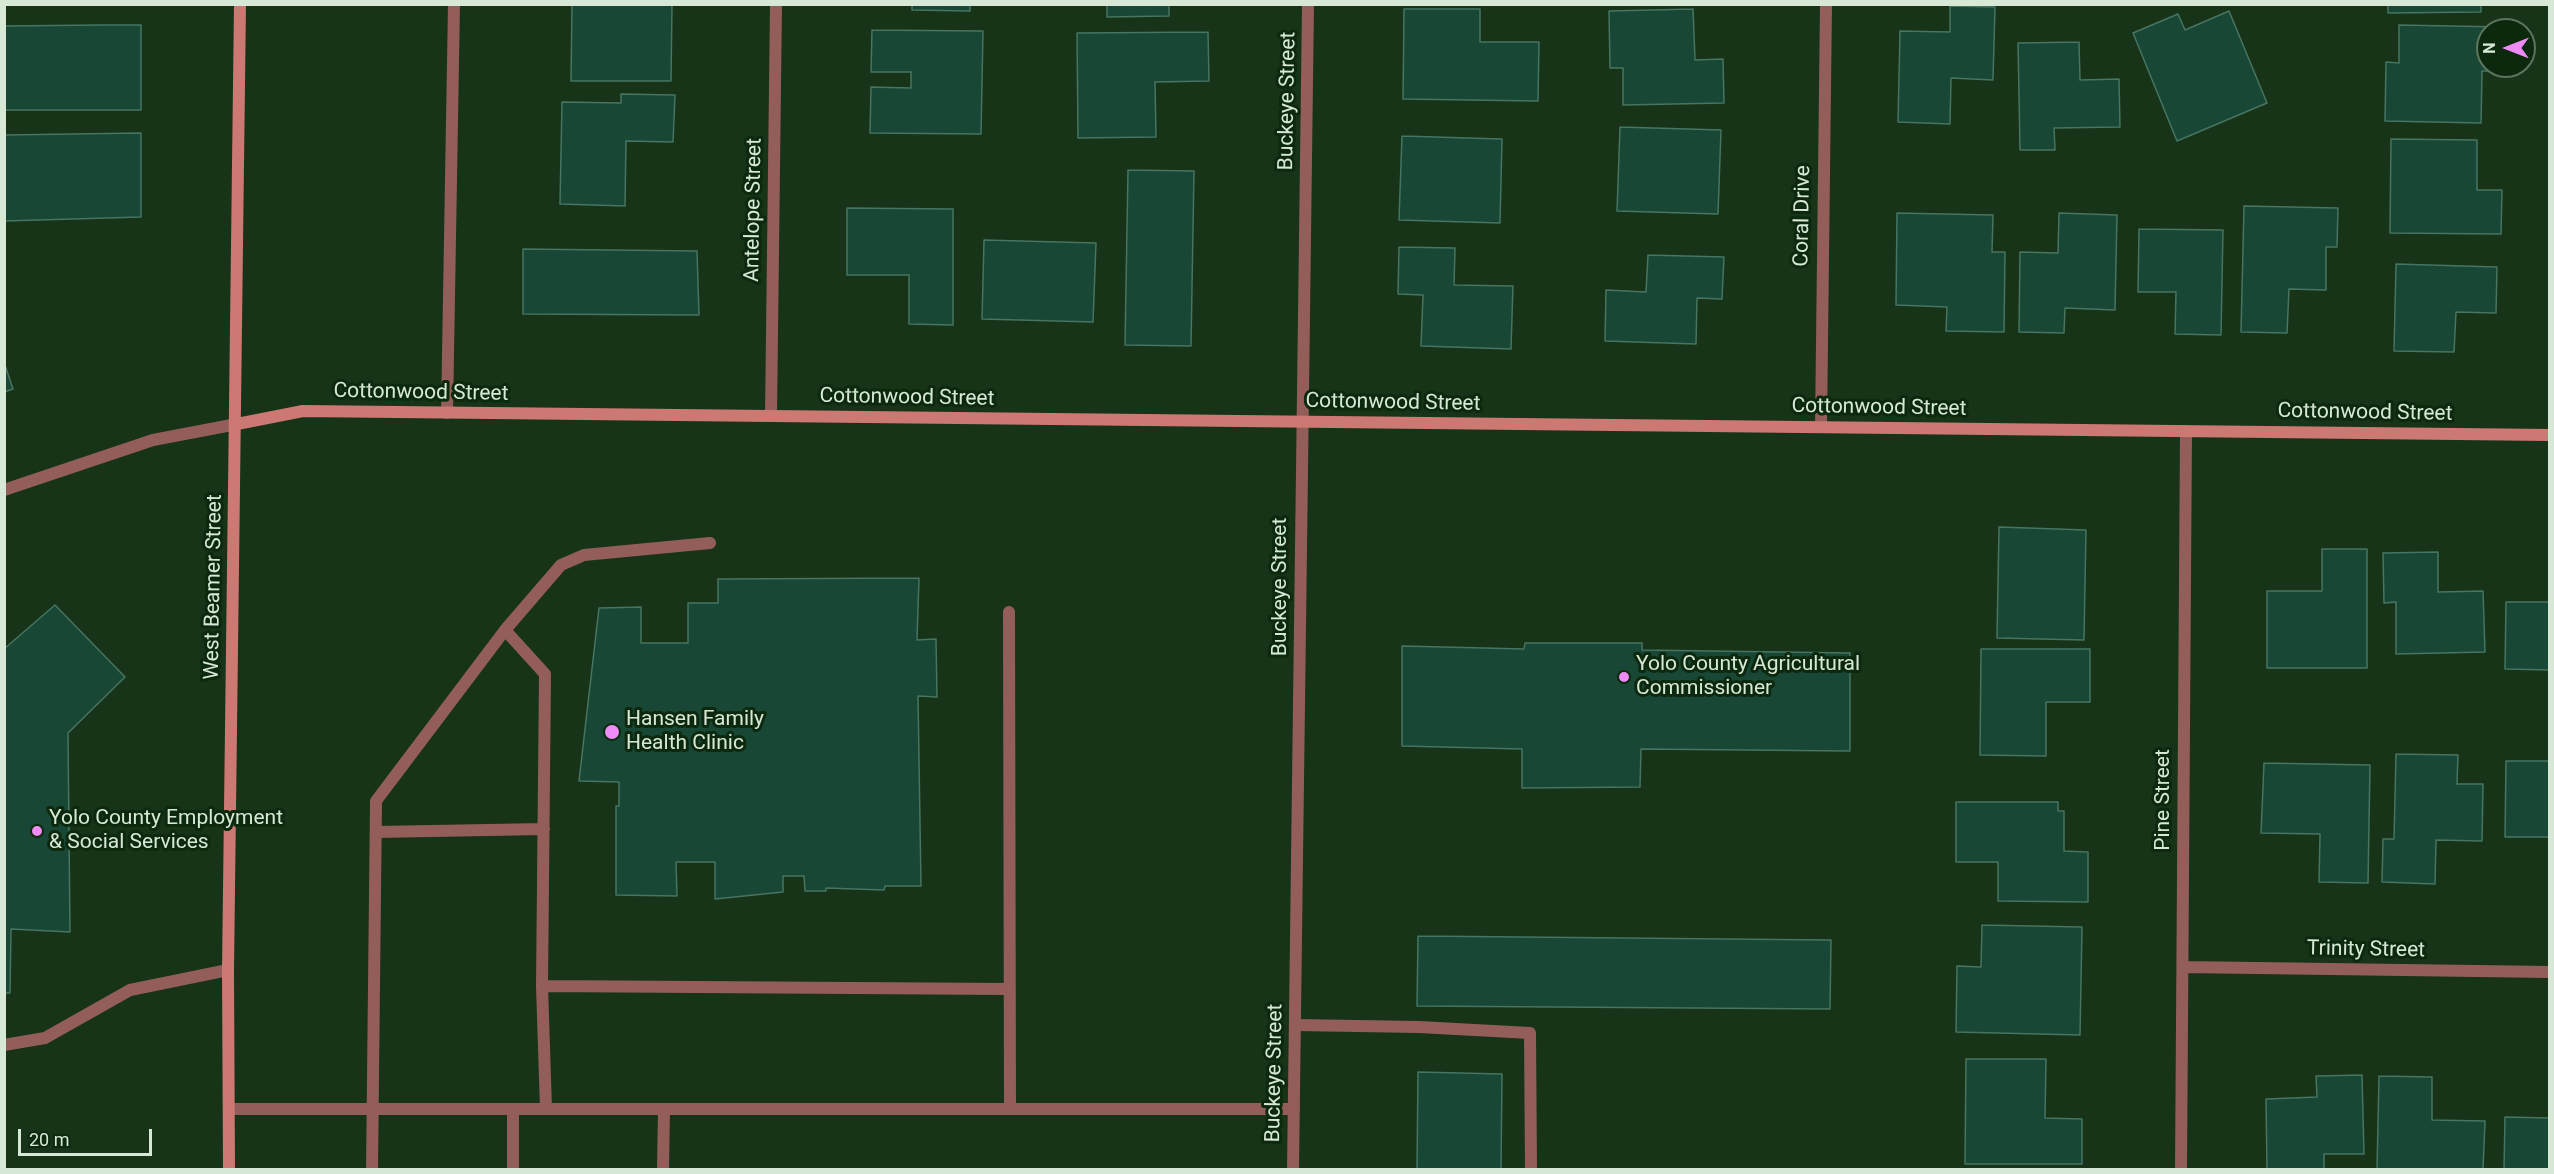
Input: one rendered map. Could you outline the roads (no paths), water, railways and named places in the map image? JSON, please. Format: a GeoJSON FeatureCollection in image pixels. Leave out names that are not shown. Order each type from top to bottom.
{"type":"FeatureCollection","features":[{"type":"Feature","properties":{"kind":"street","name":"West Beamer Street"},"geometry":{"type":"LineString","coordinates":[[230,1170],[228,970],[237,424],[240,4]]}},
{"type":"Feature","properties":{"kind":"street"},"geometry":{"type":"LineString","coordinates":[[447,413],[454,4]]}},
{"type":"Feature","properties":{"kind":"street","name":"Antelope Street"},"geometry":{"type":"LineString","coordinates":[[771,416],[776,4]]}},
{"type":"Feature","properties":{"kind":"street","name":"Buckeye Street"},"geometry":{"type":"LineString","coordinates":[[1293,1170],[1308,4]]}},
{"type":"Feature","properties":{"kind":"street","name":"Coral Drive"},"geometry":{"type":"LineString","coordinates":[[1821,427],[1826,4]]}},
{"type":"Feature","properties":{"kind":"street","name":"Cottonwood Street"},"geometry":{"type":"LineString","coordinates":[[237,424],[303,411],[2550,435]]}},
{"type":"Feature","properties":{"kind":"street"},"geometry":{"type":"LineString","coordinates":[[4,490],[153,440],[237,424]]}},
{"type":"Feature","properties":{"kind":"street","name":"Pine Street"},"geometry":{"type":"LineString","coordinates":[[2181,1170],[2186,431]]}},
{"type":"Feature","properties":{"kind":"street"},"geometry":{"type":"LineString","coordinates":[[372,1170],[376,801],[505,630],[561,565],[584,555],[710,543]]}},
{"type":"Feature","properties":{"kind":"street"},"geometry":{"type":"LineString","coordinates":[[1009,612],[1010,1109]]}},
{"type":"Feature","properties":{"kind":"street"},"geometry":{"type":"LineString","coordinates":[[505,630],[544,674],[542,986],[546,1109]]}},
{"type":"Feature","properties":{"kind":"street"},"geometry":{"type":"LineString","coordinates":[[376,832],[544,829]]}},
{"type":"Feature","properties":{"kind":"street","name":"Trinity Street"},"geometry":{"type":"LineString","coordinates":[[2182,967],[2550,972]]}},
{"type":"Feature","properties":{"kind":"street"},"geometry":{"type":"LineString","coordinates":[[4,1045],[45,1038],[130,990],[228,970]]}},
{"type":"Feature","properties":{"kind":"street"},"geometry":{"type":"LineString","coordinates":[[542,986],[1010,989]]}},
{"type":"Feature","properties":{"kind":"street"},"geometry":{"type":"LineString","coordinates":[[1295,1024],[1530,1033],[1531,1170]]}},
{"type":"Feature","properties":{"kind":"street"},"geometry":{"type":"LineString","coordinates":[[230,1109],[1294,1109]]}},
{"type":"Feature","properties":{"kind":"street"},"geometry":{"type":"LineString","coordinates":[[513,1109],[513,1170]]}},
{"type":"Feature","properties":{"kind":"street"},"geometry":{"type":"LineString","coordinates":[[663,1170],[664,1109]]}},
{"type":"Feature","properties":{"kind":"place","name":"Yolo County Agricultural Commissioner"},"geometry":{"type":"Point","coordinates":[1624,677]}},
{"type":"Feature","properties":{"kind":"place","name":"Hansen Family Health Clinic"},"geometry":{"type":"Point","coordinates":[612,732]}},
{"type":"Feature","properties":{"kind":"place","name":"Yolo County Employment & Social Services"},"geometry":{"type":"Point","coordinates":[37,831]}}]}
